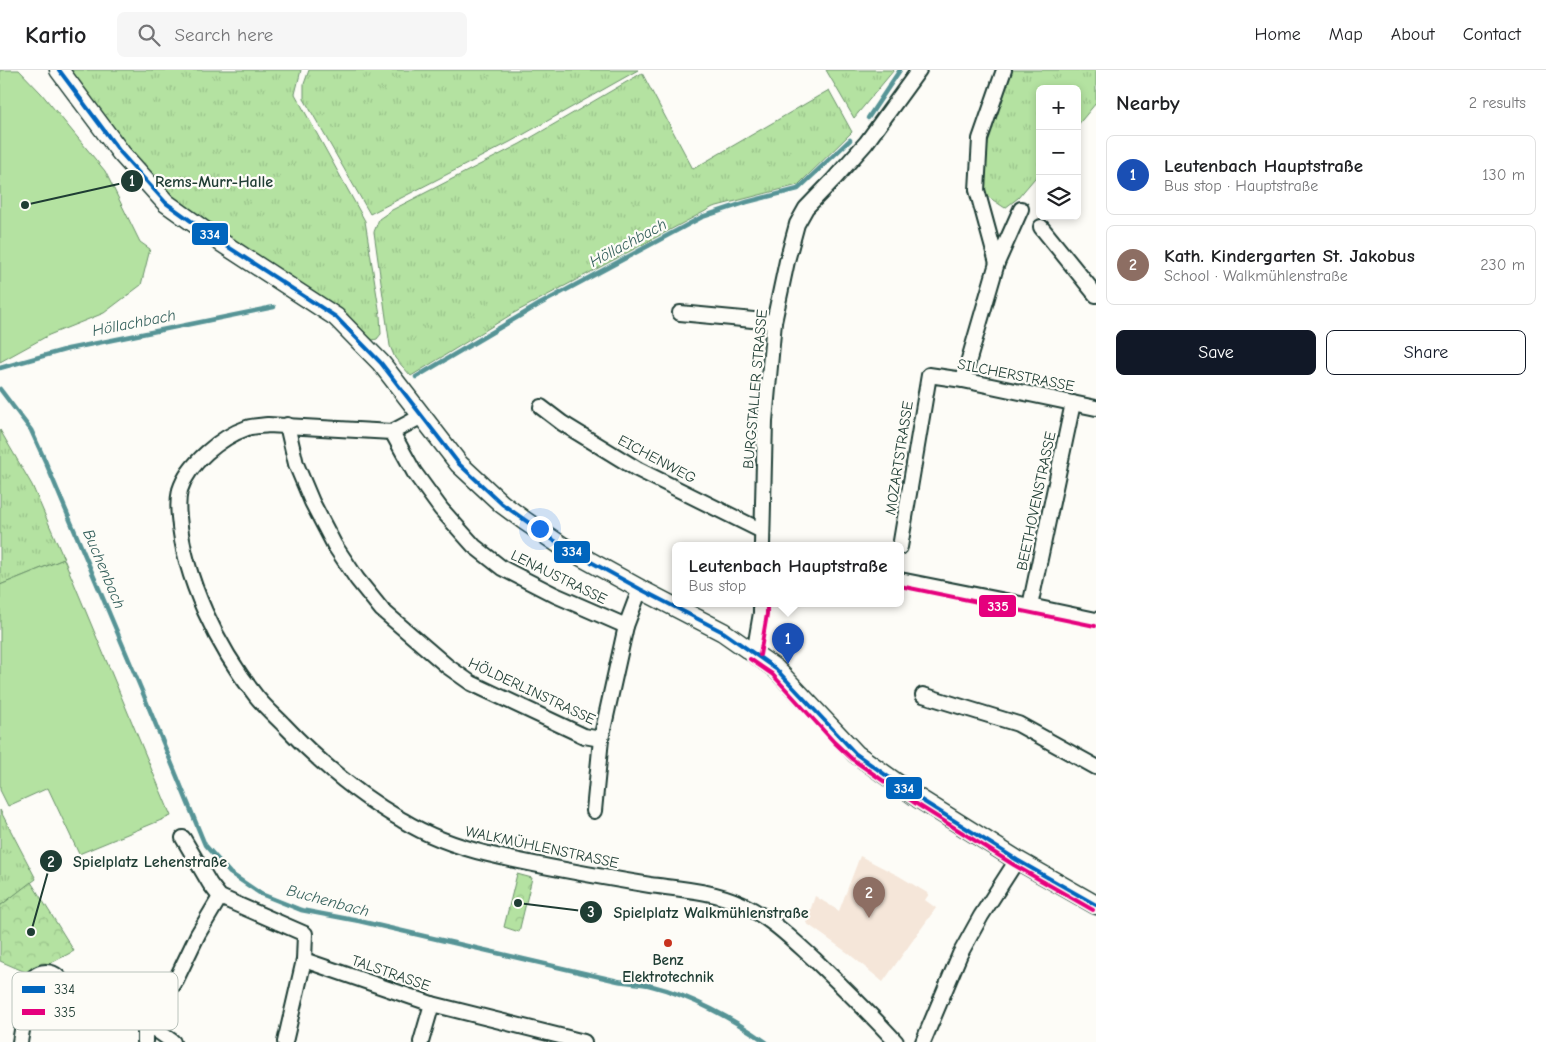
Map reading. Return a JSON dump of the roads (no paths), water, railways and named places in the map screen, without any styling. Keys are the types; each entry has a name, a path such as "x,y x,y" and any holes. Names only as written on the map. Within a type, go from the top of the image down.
{"street":[{"path":"58,70 122,153 166,203 218,241 336,317 381,363 458,464 502,504 549,538 672,606"},
{"name":"BURGSTALLER STRASSE","path":"762,542 765,421 774,322 786,261 797,224 806,208 834,180 866,142 919,70"},
{"path":"997,263 977,190 980,139 1004,70"},
{"path":"963,380 997,263 1021,209"},
{"path":"1041,227 1096,295"},
{"path":"680,313 774,322"},
{"name":"SILCHERSTRASSE","path":"929,375 963,380 1096,408"},
{"name":"MOZARTSTRASSE","path":"901,542 929,375"},
{"name":"BEETHOVENSTRASSE","path":"1030,606 1073,403"},
{"name":"EICHENWEG","path":"541,407 562,423 636,469 762,531"},
{"path":"392,432 422,416"},
{"name":"WALKMÜHLENSTRASSE","path":"392,432 287,425 248,427 207,452 190,472 181,489 178,506 180,534 199,597 214,630 233,663 257,697 300,742 354,789 403,821 454,844 490,854 586,874 714,895 740,903 783,930 863,1006 896,1042"},
{"name":"HÖLDERLINSTRASSE","path":"287,425 296,464 312,502 335,546 382,610 447,666 471,683 584,736 602,739"},
{"name":"LENAUSTRASSE","path":"392,432 414,472 441,508 474,546 502,568 555,595 626,626"},
{"path":"904,581 1096,620"},
{"path":"594,811 602,739 626,626 640,589"},
{"path":"675,607 723,632 776,669 856,754 918,798 1017,860 1096,905"},
{"path":"754,654 761,607"},
{"path":"923,695 1018,724 1096,767"},
{"path":"183,838 210,884 220,897 305,934 304,960 285,1042"},
{"path":"923,1042 960,954 981,916 1017,860"},
{"path":"178,976 198,934 220,897"},
{"name":"TALSTRASSE","path":"304,960 432,1004 584,1042"},
{"path":"421,1042 432,1004"},
{"path":"156,1030 173,1042"}],"waterway":[{"name":"Höllachbach","path":"868,118 900,70"},
{"name":"Höllachbach","path":"416,377 540,304 702,217 747,202 798,189 850,140"},
{"name":"Höllachbach","path":"0,368 68,349 274,307"},
{"name":"Buchenbach","path":"0,389 31,430 46,463 205,845 230,873 261,894 301,910 359,921 618,981 648,985 666,990 711,1009 766,1042"}],"place":[{"name":"Rems-Murr-Halle","path":"25,205"},
{"name":"Leutenbach Hauptstraße","path":"788,664"},
{"name":"Spielplatz Walkmühlenstraße","path":"518,903"},
{"name":"Kath. Kindergarten St. Jakobus","path":"869,918"},
{"name":"Spielplatz Lehenstraße","path":"31,932"},
{"name":"Benz Elektrotechnik","path":"668,943"}]}
